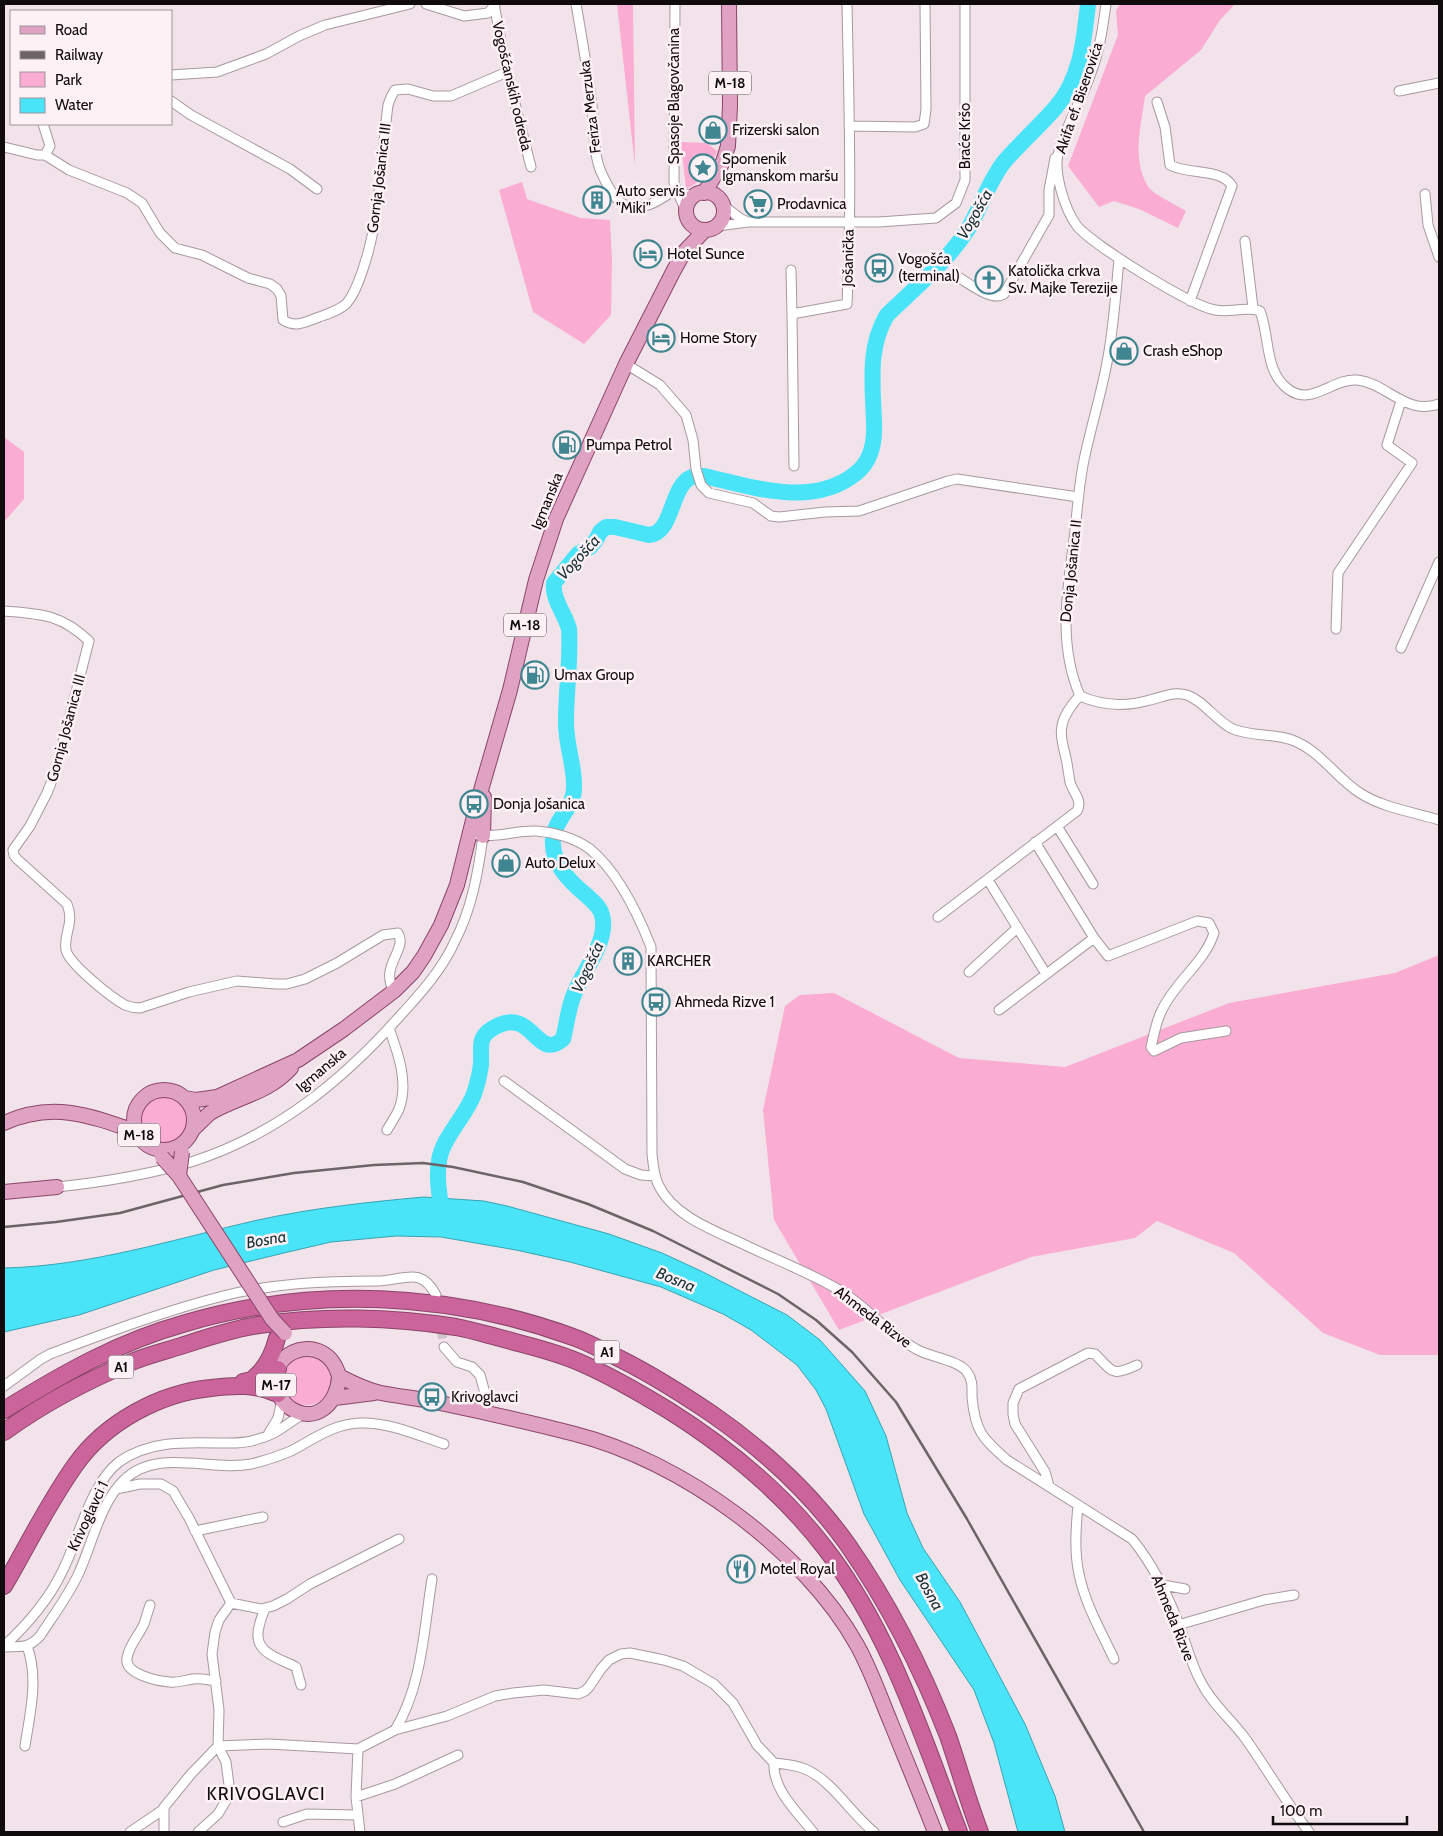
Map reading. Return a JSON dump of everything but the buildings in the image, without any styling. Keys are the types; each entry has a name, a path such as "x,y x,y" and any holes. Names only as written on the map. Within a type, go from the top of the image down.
{"highway":[{"name":"A1","path":"4,1410 59,1376 141,1337 188,1322 247,1309 308,1300 376,1299 436,1303 512,1318 575,1337 632,1364 692,1400 729,1426 783,1470 817,1506 847,1545 884,1600 918,1666 948,1737 980,1832"},
{"name":"A1","path":"4,1432 64,1393 135,1361 215,1335 259,1325 359,1319 406,1321 459,1328 518,1343 579,1362 633,1389 699,1429 753,1471 796,1513 826,1549 861,1600 882,1640 904,1689 959,1832"},
{"path":"251,1380 266,1366 279,1336"},
{"path":"228,1386 260,1378 279,1366"},
{"path":"4,1585 51,1502 77,1463 115,1425 149,1404 194,1389 255,1386 280,1397"}],"main road":[{"name":"M-18","path":"711,228 723,216 723,162 728,146 730,123 729,4"},
{"name":"M-18","path":"687,216 689,203 700,194 723,162"},
{"path":"700,194 711,194 722,203"},
{"path":"687,216 695,227 711,228"},
{"name":"Igmanska","path":"684,252 687,216"},
{"name":"Igmanska","path":"476,834 484,779 506,708 536,580 548,542 575,474 626,364 684,252 711,228"},
{"name":"M-18","path":"298,1060 276,1082 263,1090 208,1114 193,1129 183,1147 159,1153 147,1145 137,1132 134,1124 137,1107 142,1099 150,1093 168,1090 177,1092 185,1098 196,1100 217,1097 298,1060 332,1038 394,991 424,956 441,925 476,834"},
{"path":"185,1098 194,1112 193,1129"},
{"name":"M-18","path":"100,1119 115,1117 137,1107"},
{"name":"M-18","path":"4,1123 36,1112 59,1111 100,1119 137,1132"},
{"path":"179,1176 179,1164 183,1147"},
{"name":"M-17","path":"159,1153 179,1176 272,1319 279,1336 282,1354 276,1386 280,1397 296,1411 305,1413 322,1410 335,1398 362,1393 380,1393 419,1398 482,1411 578,1434 614,1446 651,1462 709,1494 761,1534 798,1567 840,1618 857,1645 872,1675 935,1832"},
{"path":"4,1192 57,1187"},
{"path":"279,1336 306,1348 324,1353 332,1359 337,1367 339,1376 339,1388 335,1398"},
{"name":"M-17","path":"279,1366 288,1355 296,1350 306,1348"},
{"name":"M-17","path":"339,1376 380,1393"}],"street":[{"path":"172,75 217,72 266,54 324,25 410,4"},
{"path":"426,4 464,16 488,13 494,4"},
{"name":"Vogošćanskih odreda","path":"494,4 507,72 530,167"},
{"name":"Feriza Merzuka","path":"576,4 592,108 596,158 602,174 616,198 622,204 628,206 640,207 652,204 676,189"},
{"name":"Spasoje Blagovčanina","path":"675,4 674,171 676,189"},
{"name":"Jošanička","path":"792,314 847,304 849,126 847,4"},
{"path":"849,126 915,127 924,124 926,109 925,4"},
{"name":"Braće Kršo","path":"711,228 748,222 848,222 936,218 956,203 965,180 965,4"},
{"name":"Akifa ef. Biserovića","path":"1106,4 1102,32 1093,69 1058,155 1059,180 1068,210 1077,226 1119,259 1190,301 1215,310 1253,308"},
{"name":"Gornja Jošanica III","path":"4,148 36,155 45,155 69,170 127,193 142,203 160,233 175,248 202,256 248,278 270,284 277,290 280,296 283,320 294,325 302,324 338,309 347,302 359,280 373,233 381,184 390,97 396,90 408,89 433,96 451,96 507,72"},
{"path":"1399,91 1439,83"},
{"path":"172,102 191,115 290,169 317,189"},
{"path":"1157,102 1166,127 1170,165 1181,169 1223,176 1229,180 1232,186 1190,301"},
{"path":"43,125 50,146 45,155"},
{"path":"958,277 992,296 1004,294 1049,215 1053,161 1058,155"},
{"path":"676,189 692,196 700,194"},
{"path":"676,189 687,216"},
{"path":"1425,194 1428,225 1439,257"},
{"path":"722,203 741,219 748,222"},
{"path":"1245,241 1253,308 1260,311 1264,323 1270,362 1275,374 1288,390 1307,395 1354,380 1364,381 1383,390 1401,402 1432,407 1439,404"},
{"name":"Donja Jošanica II","path":"1080,696 1070,670 1065,640 1065,608 1078,497 1089,435 1108,358 1119,259"},
{"path":"791,270 794,466"},
{"path":"626,364 660,385 686,415 693,440 696,469 701,485 709,493 753,503 771,516 860,511 948,481 957,480 1078,497"},
{"path":"1336,629 1338,573 1412,463 1387,445 1401,402"},
{"path":"1401,648 1439,562"},
{"name":"Gornja Jošanica III","path":"4,611 58,618 71,625 90,641 56,770 47,793 30,826 13,850 17,859 67,904 71,913 71,920 66,951 70,958 93,981 119,1001 132,1008 140,1008 189,992 237,981 288,984 305,979 337,963 383,935 394,932 398,933 400,938 399,948 389,970 389,982 394,991"},
{"path":"938,917 1078,811 1080,806 1079,800 1070,782 1061,730 1063,720 1075,700 1080,696 1096,703 1121,705 1177,693 1190,696 1230,728 1250,734 1291,740 1307,748 1360,793 1380,802 1439,820"},
{"path":"1057,826 1093,884"},
{"name":"Ahmeda Rizve","path":"476,834 499,836 533,830 544,831 575,840 590,850 608,869 640,917 651,947 652,1154 655,1176 668,1199 678,1209 703,1225 832,1286 853,1298 916,1349 966,1369 972,1380 974,1413 978,1430 991,1446 1008,1460 1132,1539 1146,1556 1163,1585 1192,1664 1209,1698 1245,1738 1285,1800 1309,1832"},
{"name":"Igmanska","path":"57,1187 152,1173 195,1160 252,1137 276,1124 334,1082 389,1028 431,979 454,943 469,909 476,884 476,834"},
{"path":"1035,842 1094,938 1108,956 1197,921 1209,923 1214,932 1211,944 1183,979 1162,1010 1151,1047 1154,1051 1181,1038 1226,1031"},
{"path":"988,880 1046,974"},
{"path":"968,972 1017,928"},
{"path":"999,1010 1094,938"},
{"path":"387,1130 399,1110 403,1085 398,1056 389,1028"},
{"path":"504,1081 625,1169 641,1175 655,1176"},
{"path":"4,1386 50,1354 146,1320 224,1296 290,1285 322,1282 390,1281 412,1276 422,1278 430,1284 436,1295"},
{"path":"444,1347 457,1362 472,1367 480,1375 485,1393 482,1411"},
{"path":"1049,1486 1045,1472 1015,1424 1012,1414 1013,1403 1019,1389 1088,1353 1095,1354 1112,1371 1121,1372 1137,1365"},
{"path":"267,1436 278,1418 280,1397"},
{"name":"Krivoglavci 1","path":"4,1646 24,1628 45,1602 62,1572 100,1484 118,1463 131,1454 160,1444 186,1442 242,1443 257,1440 278,1432 305,1413"},
{"path":"4,1646 27,1646 40,1636 78,1575 115,1489 134,1471 150,1465 174,1463 230,1466 251,1464 289,1451 329,1430 346,1424 369,1423 389,1426 444,1444"},
{"path":"115,1489 140,1484 160,1484 173,1490 231,1604"},
{"path":"1078,1504 1076,1551 1078,1572 1090,1607 1114,1659"},
{"path":"195,1531 263,1517"},
{"path":"231,1604 265,1608 273,1606 310,1584 399,1539"},
{"path":"395,1730 402,1719 412,1694 418,1669 432,1579"},
{"path":"1163,1585 1185,1589"},
{"path":"1178,1625 1264,1600 1294,1595"},
{"path":"198,1832 218,1814 227,1799 229,1785 226,1762 218,1746 219,1710 212,1654 219,1620 231,1604"},
{"path":"150,1605 143,1625 135,1636 127,1657 126,1663 131,1670 170,1682 183,1682 193,1679 216,1681"},
{"path":"265,1608 258,1627 259,1644 278,1660 296,1667 301,1685"},
{"path":"25,1746 33,1679 33,1666 27,1646"},
{"path":"130,1832 164,1808 191,1774 218,1746 269,1744 358,1750 395,1730 447,1716 495,1696 544,1690 578,1694 589,1687 600,1668 609,1660 621,1654 630,1653 683,1666 714,1684 733,1703 757,1745 774,1763 804,1768 813,1773 838,1795 874,1832"},
{"path":"358,1750 356,1797 360,1832"},
{"path":"356,1797 395,1784 458,1755"},
{"path":"774,1763 773,1774 778,1785 813,1832"},
{"path":"164,1808 164,1832"},
{"path":"283,1822 307,1814 358,1815"}],"green space":[{"path":"617,4 633,4 635,166"},
{"path":"1120,4 1235,4 1220,20 1201,50 1145,96 1139,143 1140,166 1143,178 1152,191 1186,211 1178,228 1139,209 1114,201 1099,207 1068,166 1118,35 1116,11"},
{"path":"681,142 707,143 717,151 702,178 686,189"},
{"path":"522,182 527,199 581,218 610,220 612,260 611,315 584,344 533,312 499,190"},
{"path":"4,437 24,452 24,499 4,522"},
{"path":"1439,955 1439,1355 1380,1355 1323,1333 1234,1253 1157,1221 1135,1238 1031,1257 839,1330 774,1220 763,1110 785,1006 800,995 834,993 959,1058 1065,1067 1229,1003 1395,973"},
{"path":"164,1094 174,1096 182,1102 188,1110 190,1120 188,1130 182,1138 174,1144 164,1146 154,1144 146,1138 140,1130 138,1120 140,1110 146,1102 154,1096"},
{"path":"302,1357 312,1357 321,1361 327,1367 330,1372 330,1390 321,1401 312,1405 302,1405 293,1401 287,1395 283,1386 283,1376 287,1367 293,1361"}],"water":[{"name":"Bosna","path":"424,1197 484,1201 507,1206 609,1234 662,1253 787,1315 820,1340 865,1391 886,1436 907,1513 923,1548 960,1602 1025,1724 1055,1796 1065,1832 1018,1832 994,1743 974,1690 900,1580 864,1514 826,1409 816,1390 797,1365 751,1330 723,1314 661,1287 570,1262 516,1250 441,1237 396,1236 331,1242 214,1270 79,1315 4,1332 4,1268 36,1266 100,1257 299,1212 361,1203"}],"waterway":[{"name":"Vogošća","path":"444,1217 438,1189 439,1161 449,1135 466,1111 474,1094 481,1068 483,1038 490,1030 509,1022 527,1028 546,1044 554,1044 563,1039 573,998 599,945 602,934 603,925 600,909 562,871 553,848 554,832 571,802 574,788 566,729 569,629 555,595 554,583 578,554 590,547 600,532 606,527 615,527 649,535 657,532 668,518 680,489 685,482 694,476 704,476 781,492 801,492 820,490 838,484 855,474 865,464 871,452 874,438 872,381 874,354 876,341 887,315 930,274 960,241 973,221 998,170 1050,114 1064,96 1071,84 1080,58 1088,4"}],"tunnel":[{"path":"437,1303 444,1347"}],"railway":[{"path":"4,1227 120,1213 223,1185 294,1173 374,1165 423,1163 453,1167 523,1182 588,1204 653,1231 778,1294 816,1320 852,1352 896,1402 967,1519 1144,1832"}],"place":[{"name":"Frizerski salon","path":"713,130"},
{"name":"Spomenik Igmanskom maršu","path":"703,168"},
{"name":"Auto servis \"Miki\"","path":"597,200"},
{"name":"Prodavnica","path":"758,204"},
{"name":"Hotel Sunce","path":"648,254"},
{"name":"Vogošća (terminal)","path":"879,268"},
{"name":"Katolička crkva Sv. Majke Terezije","path":"989,280"},
{"name":"Home Story","path":"661,338"},
{"name":"Crash eShop","path":"1124,351"},
{"name":"Pumpa Petrol","path":"567,445"},
{"name":"Umax Group","path":"535,675"},
{"name":"Donja Jošanica","path":"474,804"},
{"name":"Auto Delux","path":"506,863"},
{"name":"KARCHER","path":"628,961"},
{"name":"Ahmeda Rizve 1","path":"656,1002"},
{"name":"Krivoglavci","path":"432,1397"},
{"name":"Motel Royal","path":"741,1569"}],"district":[{"name":"KRIVOGLAVCI","path":"266,1794"}]}
